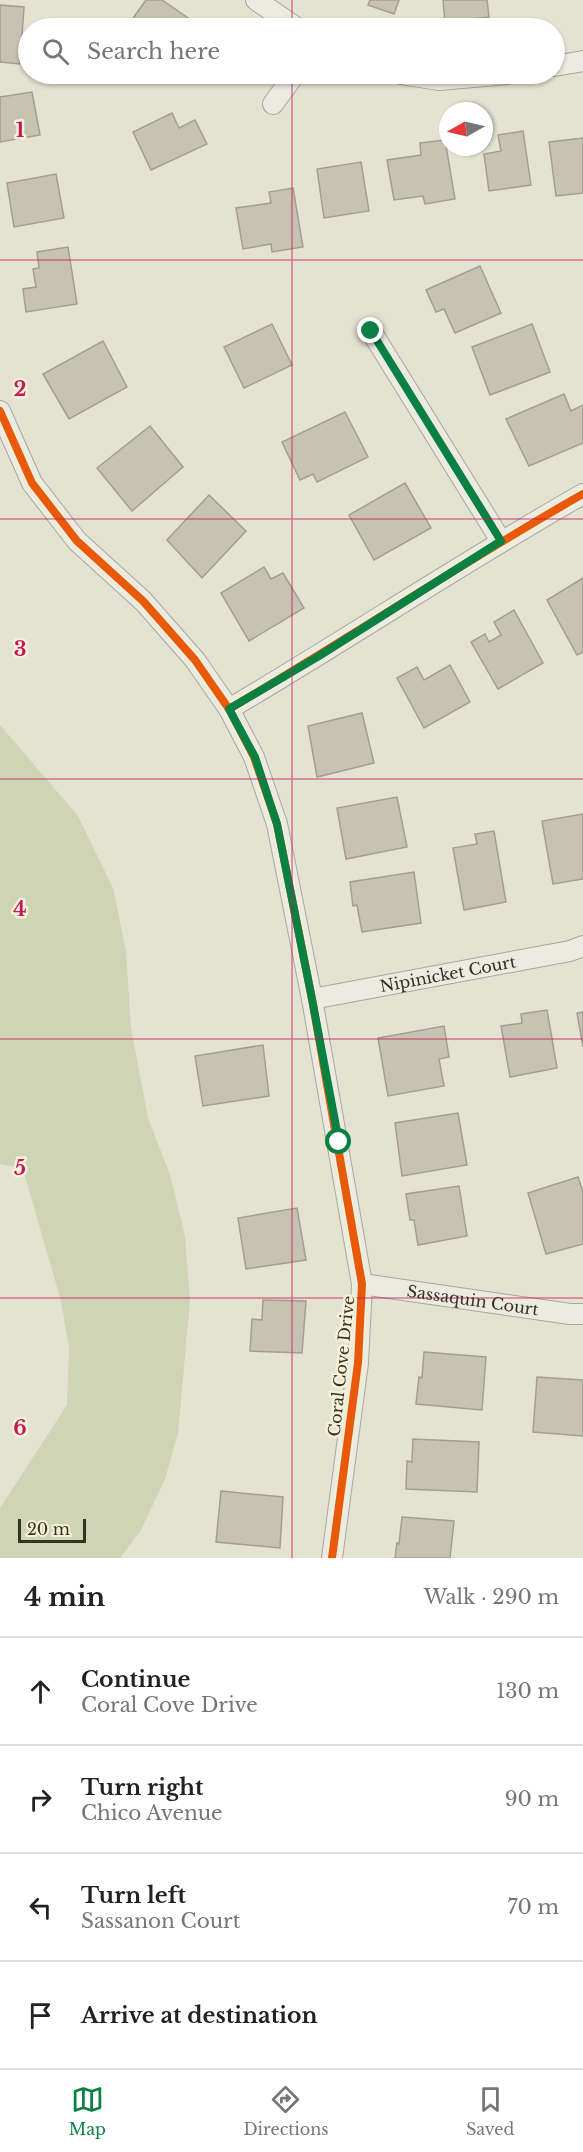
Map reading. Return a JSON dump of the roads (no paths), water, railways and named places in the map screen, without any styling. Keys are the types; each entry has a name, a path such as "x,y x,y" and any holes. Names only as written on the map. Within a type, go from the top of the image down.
{"street":[{"path":"256,0 282,18"},
{"path":"565,64 583,61"},
{"path":"273,104 288,84"},
{"path":"371,331 501,541"},
{"name":"Coral Cove Drive","path":"0,411 32,483 45,500 77,541 143,601 195,660 229,709 255,757 277,824 312,999 363,1284 358,1363 332,1558"},
{"path":"229,709 319,656 501,541 583,495"},
{"name":"Nipinicket Court","path":"312,999 570,951 583,946"},
{"name":"Sassaquin Court","path":"363,1284 583,1314"}]}
